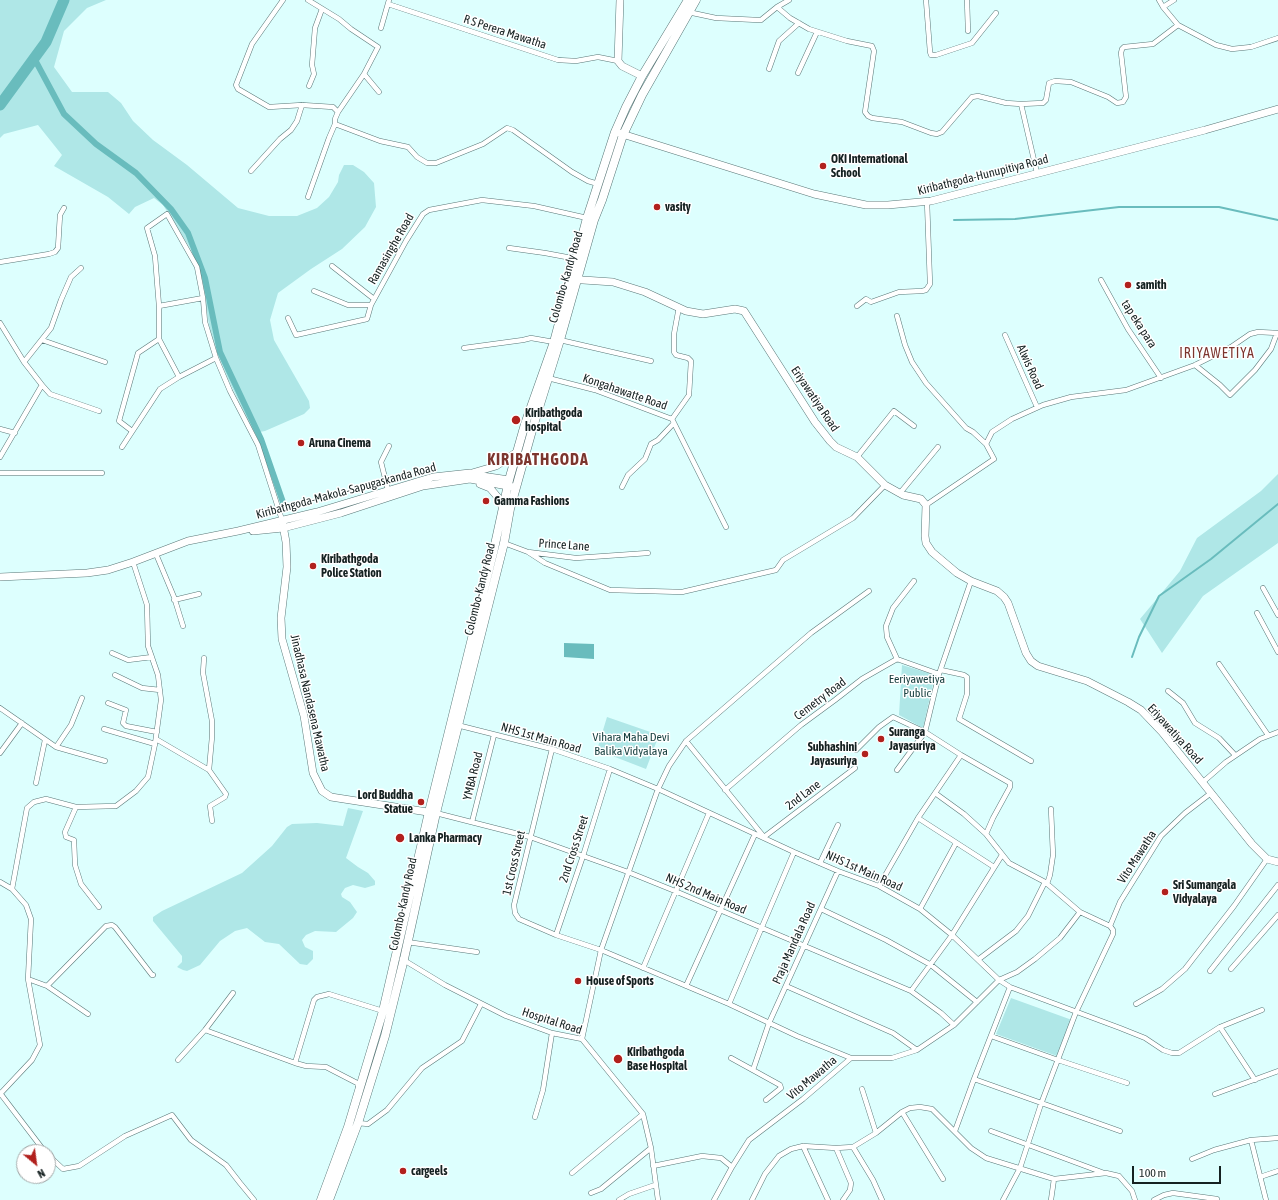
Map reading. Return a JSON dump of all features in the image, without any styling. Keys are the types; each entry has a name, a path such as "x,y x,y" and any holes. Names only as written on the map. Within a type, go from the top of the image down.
{"highway":[{"name":"Colombo-Kandy Road","path":"455,724 502,507 512,483 548,378 575,279 602,200 619,133 642,95 685,11 688,0"},
{"name":"Colombo-Kandy Road","path":"575,279 576,259 598,184 642,76 685,11 696,0"},
{"name":"Colombo-Kandy Road","path":"321,1200 384,1037 432,813 504,543 517,452 557,341"},
{"name":"Colombo-Kandy Road","path":"329,1200 358,1124 364,1092 384,1011 400,958 407,942 432,813"}],"main road":[{"path":"620,0 618,61 622,66 642,76"},
{"name":"Kiribathgoda-Hunupitiya Road","path":"619,133 778,184 821,196 866,205 888,205 927,201 1205,130 1278,109"},
{"name":"Eriyawatiya Road","path":"575,279 613,282 645,292 686,311 703,314 735,309 744,311 815,422 836,447 857,457 885,486 921,500 926,505 926,543 932,552 957,573 971,581 997,591 1004,597 1008,603 1026,653 1031,661 1038,666 1087,681 1141,710 1162,732 1252,844 1267,859 1278,862"},
{"path":"470,476 496,466 517,452"},
{"path":"470,476 490,488 501,501 502,507"},
{"name":"Kiribathgoda-Makola-Sapugaskanda Road","path":"0,577 88,573 108,570 206,536 341,513 423,486 470,476"},
{"name":"Kiribathgoda-Makola-Sapugaskanda Road","path":"282,524 433,477 470,476 512,483"},
{"name":"Jinadhasa Nandasena Mawatha","path":"282,524 286,542 287,567 281,618 282,639 304,716 313,773 322,791 331,796 432,813"}],"street":[{"path":"283,0 252,44 236,85 238,89 269,107 302,105 333,107 338,112"},
{"path":"308,0 340,19 350,29 378,47 364,74 338,112 308,197"},
{"path":"685,11 716,18 761,20 777,7 789,0"},
{"path":"926,0 931,55 936,55 972,43 996,13"},
{"path":"967,0 968,31"},
{"path":"1159,0 1178,25 1216,45 1232,49 1251,47 1278,38"},
{"path":"1163,7 1174,0"},
{"path":"381,28 389,2"},
{"name":"R S Perera Mawatha","path":"389,2 558,60 576,61 598,57 618,61"},
{"path":"777,7 790,18 809,29 847,41 872,46 874,51 865,112 868,116 872,118 902,122 937,134 942,132 972,97 978,96 1006,103 1043,103 1046,100 1049,83 1055,81 1071,82 1108,97 1117,103 1124,102 1126,97 1121,53 1122,49 1124,47 1153,44 1178,25"},
{"path":"309,86 314,74 312,65 315,28 322,9"},
{"path":"769,68 779,42 799,24"},
{"path":"798,72 817,32"},
{"path":"364,74 379,92"},
{"path":"1021,104 1038,173"},
{"path":"251,171 280,139 291,130 297,121 302,105"},
{"path":"335,124 380,141 408,147 417,157 426,163 436,163 483,144 507,128 513,130 572,172 588,181 598,184"},
{"name":"Ramasinghe Road","path":"288,318 296,335 367,319 374,299 406,241 423,214 429,210 482,200 534,206 587,218"},
{"path":"857,306 866,299 871,302 899,292 926,290 930,284 927,201"},
{"path":"0,262 55,252 58,248 60,215 64,208"},
{"path":"179,377 159,339 156,256 147,228 167,214 198,267 205,322 216,358 230,391 258,445 282,524"},
{"path":"509,248 576,259"},
{"path":"332,266 374,299"},
{"path":"24,362 51,328 71,277 81,268"},
{"name":"tap eka para","path":"1101,280 1128,329 1161,378"},
{"path":"314,291 348,305 371,305"},
{"path":"159,306 203,298"},
{"path":"622,487 628,475 645,459 651,444 658,440 673,421 689,395 691,362 688,358 676,355 674,352 674,334 679,307"},
{"path":"897,316 905,345 912,362 926,383 966,428 973,432 986,444 994,459 926,505"},
{"path":"0,323 24,362 50,394 99,411"},
{"path":"986,444 992,432 1012,419 1037,407 1071,396 1126,390 1196,365 1231,347 1250,334 1258,332 1277,333 1271,349 1255,370 1230,395 1196,365"},
{"name":"Alwis Road","path":"1005,335 1037,407"},
{"path":"464,348 531,338 557,341 651,361"},
{"path":"132,432 119,421 138,353 159,339"},
{"path":"42,340 105,362"},
{"path":"122,447 160,389 179,377 216,358"},
{"name":"Kongahawatte Road","path":"548,378 595,390 673,421 726,527"},
{"path":"0,457 42,385"},
{"path":"857,457 894,411 914,426"},
{"path":"0,429 14,433"},
{"path":"388,490 381,462 389,446"},
{"path":"900,493 938,447"},
{"path":"0,473 102,473"},
{"path":"528,552 545,563 610,590 682,592 776,570 784,560 853,518 885,486"},
{"name":"Prince Lane","path":"504,543 528,552 576,558 648,553"},
{"path":"156,554 183,626"},
{"path":"12,889 27,808 34,802 46,799 76,807 116,806 136,791 148,777 157,732 161,700 158,675 148,646 147,606 133,562"},
{"path":"914,581 893,608 886,626 888,637 897,659 940,672 964,675 967,677 967,694 959,720 1031,761"},
{"path":"897,770 925,732 940,672 971,581"},
{"path":"1263,588 1278,615"},
{"path":"582,1039 601,950 658,789 669,766 686,741 811,633 869,591"},
{"path":"174,600 199,594"},
{"path":"1257,613 1278,652"},
{"path":"112,654 128,660 152,657"},
{"path":"204,658 203,673 212,721 209,770"},
{"name":"Cemetry Road","path":"726,790 801,725 862,679 897,659"},
{"path":"1219,664 1268,735"},
{"path":"115,675 142,688 160,690"},
{"path":"1168,691 1183,703 1195,723 1219,738 1235,756"},
{"path":"56,747 71,725 82,698"},
{"path":"108,703 126,710 123,723 126,726 157,732"},
{"path":"0,708 56,747 104,760"},
{"path":"856,750 878,727 893,717 925,732 961,755 1010,783 1010,787 992,818 986,834"},
{"path":"0,753 22,723"},
{"name":"NHS 1st Main Road","path":"455,724 552,749 610,769 709,812 794,852 838,871 879,886 920,909 979,959 999,980 1010,987 1145,1038 1163,1050 1172,1053 1179,1052 1220,1027 1262,1010"},
{"path":"104,729 155,741 209,770 226,794 225,797 210,806 212,821"},
{"path":"1203,782 1235,756 1260,739 1278,732"},
{"name":"YMBA Road","path":"472,822 494,734"},
{"path":"36,783 45,740"},
{"path":"686,741 764,837"},
{"name":"1st Cross Street","path":"552,749 514,905 514,913 519,919 601,950 730,1004 769,1023 851,1058"},
{"path":"879,886 918,818 961,755"},
{"name":"2nd Lane","path":"764,837 855,768"},
{"name":"2nd Cross Street","path":"556,934 583,856 610,769"},
{"path":"935,793 964,814 986,834 1009,863 1046,883 1080,912 1110,926"},
{"name":"Vito Mawatha","path":"1003,1200 1020,1168 1041,1104 1076,1012 1113,934 1113,930 1110,926 1120,902 1161,836 1185,813 1211,793"},
{"path":"76,807 65,832 66,837 74,840 75,864 81,884 99,907"},
{"path":"979,959 1016,931 1028,916 1050,875 1053,855 1051,809"},
{"path":"643,968 709,812"},
{"name":"NHS 2nd Main Road","path":"432,813 530,838 628,872 676,891 912,991 954,1025"},
{"path":"918,818 994,867"},
{"path":"820,863 838,825"},
{"path":"686,986 755,834"},
{"path":"920,909 956,843"},
{"path":"730,1004 794,852"},
{"path":"912,991 952,935 1002,855"},
{"path":"1136,1004 1162,989 1185,969 1234,906 1267,859"},
{"name":"Praja Mandala Road","path":"753,1070 769,1023 838,871"},
{"path":"0,882 12,889 26,905 31,918 28,979 40,1045 32,1060 0,1093 40,1144"},
{"path":"1210,971 1278,885"},
{"path":"821,909 886,940 931,965 976,1002"},
{"name":"Vito Mawatha","path":"714,1200 749,1140 803,1099 851,1058 892,1058 917,1050 954,1025 999,980 1017,972 1060,938 1080,912"},
{"path":"1231,969 1278,915"},
{"path":"47,986 106,926 112,925 116,927 153,975"},
{"path":"407,942 477,952"},
{"name":"Hospital Road","path":"400,958 445,985 506,1016 552,1033 582,1039 643,1114 651,1148 658,1200"},
{"path":"28,979 47,986 88,1014"},
{"path":"786,986 893,1033 917,1050"},
{"path":"955,1131 1010,987"},
{"path":"178,1060 205,1030 233,993"},
{"path":"295,1063 314,1000 317,997 329,994 384,1011"},
{"path":"358,1124 368,1124 387,1110 422,1068 462,1041 481,1004"},
{"path":"1220,1027 1255,1080"},
{"path":"205,1030 295,1063 306,1066 326,1068 357,1083 364,1092"},
{"path":"535,1117 543,1090 552,1033"},
{"path":"991,1036 1127,1083"},
{"path":"731,1058 780,1085 780,1088 766,1100"},
{"path":"1215,1094 1278,1071"},
{"path":"974,1079 1120,1131"},
{"path":"862,1089 876,1133"},
{"path":"752,1200 764,1174 779,1156 791,1149 803,1146 836,1148 853,1147 876,1133 902,1112 910,1108 920,1107 932,1109 971,1148 986,1158 1054,1179 1106,1173"},
{"path":"902,1112 943,1179"},
{"path":"572,1173 643,1114"},
{"path":"56,1162 63,1169 78,1166 125,1136 172,1115 191,1140 226,1165 254,1200"},
{"path":"991,1131 1106,1173 1119,1176 1132,1191 1135,1200"},
{"path":"1192,1160 1214,1150 1251,1140 1278,1138"},
{"path":"1251,1140 1266,1200"},
{"path":"803,1146 828,1200"},
{"path":"853,1147 873,1180 882,1200"},
{"path":"591,1193 601,1189 651,1148"},
{"path":"836,1148 851,1183 850,1190 843,1200"},
{"path":"653,1166 702,1156 721,1158 732,1167"},
{"path":"1260,1177 1278,1171"},
{"path":"1051,1200 1054,1179"},
{"path":"619,1200 629,1194 655,1185"},
{"path":"1154,1200 1164,1195 1173,1193 1217,1199"}],"green space":[{"path":"0,0 106,0 87,8 64,31 54,67 72,92 108,92 121,103 133,121 153,140 187,165 238,208 269,216 297,216 317,208 329,197 338,182 339,175 344,165 353,165 364,172 374,183 376,207 365,227 342,249 278,293 270,320 274,340 309,401 310,408 304,414 265,431 254,433 228,379 211,337 200,270 190,248 163,205 154,198 135,207 129,214 108,197 54,166 62,155 38,125 4,134 0,138"},
{"path":"1278,474 1278,543 1203,596 1162,653 1140,619 1180,571 1197,538 1261,491"},
{"name":"Eeriyawetiya Public","path":"902,665 935,675 923,728 899,715"},
{"name":"Vihara Maha Devi Balika Vidyalaya","path":"607,717 659,735 646,769 597,750"},
{"path":"348,808 363,811 346,858 368,873 375,881 375,885 365,888 353,885 345,888 341,894 342,897 350,902 357,912 353,918 336,932 315,931 306,935 302,940 305,947 313,951 313,959 307,965 300,964 279,944 265,942 247,928 235,931 220,941 200,965 187,971 177,967 182,962 182,956 153,921 153,917 162,911 242,873 272,846 287,827 292,824 317,823 343,826"},
{"path":"1011,998 1072,1020 1057,1056 996,1034"}],"shaded area":[{"path":"564,643 594,644 594,659 564,657"}],"waterway":[{"path":"0,105 46,42 64,0"},
{"path":"34,58 64,114 96,144 136,173 171,209 188,233 205,278 220,352 261,439 285,508"},
{"path":"954,220 1015,219 1119,207 1219,207 1278,220"},
{"path":"1132,657 1139,637 1159,596 1211,559 1278,504"}],"place":[{"name":"OKI International School","path":"823,166"},
{"name":"vasity","path":"657,207"},
{"name":"samith","path":"1128,285"},
{"name":"Kiribathgoda hospital","path":"516,420"},
{"name":"Aruna Cinema","path":"301,443"},
{"name":"Gamma Fashions","path":"486,501"},
{"name":"Kiribathgoda Police Station","path":"313,566"},
{"name":"Suranga Jayasuriya","path":"881,739"},
{"name":"Subhashini Jayasuriya","path":"865,754"},
{"name":"Lord Buddha Statue","path":"421,802"},
{"name":"Lanka Pharmacy","path":"400,838"},
{"name":"Sri Sumangala Vidyalaya","path":"1165,892"},
{"name":"House of Sports","path":"578,981"},
{"name":"Kiribathgoda Base Hospital","path":"618,1059"},
{"name":"cargeels","path":"403,1171"}],"district":[{"name":"IRIYAWETIYA","path":"1217,354"},
{"name":"KIRIBATHGODA","path":"538,460"}]}
